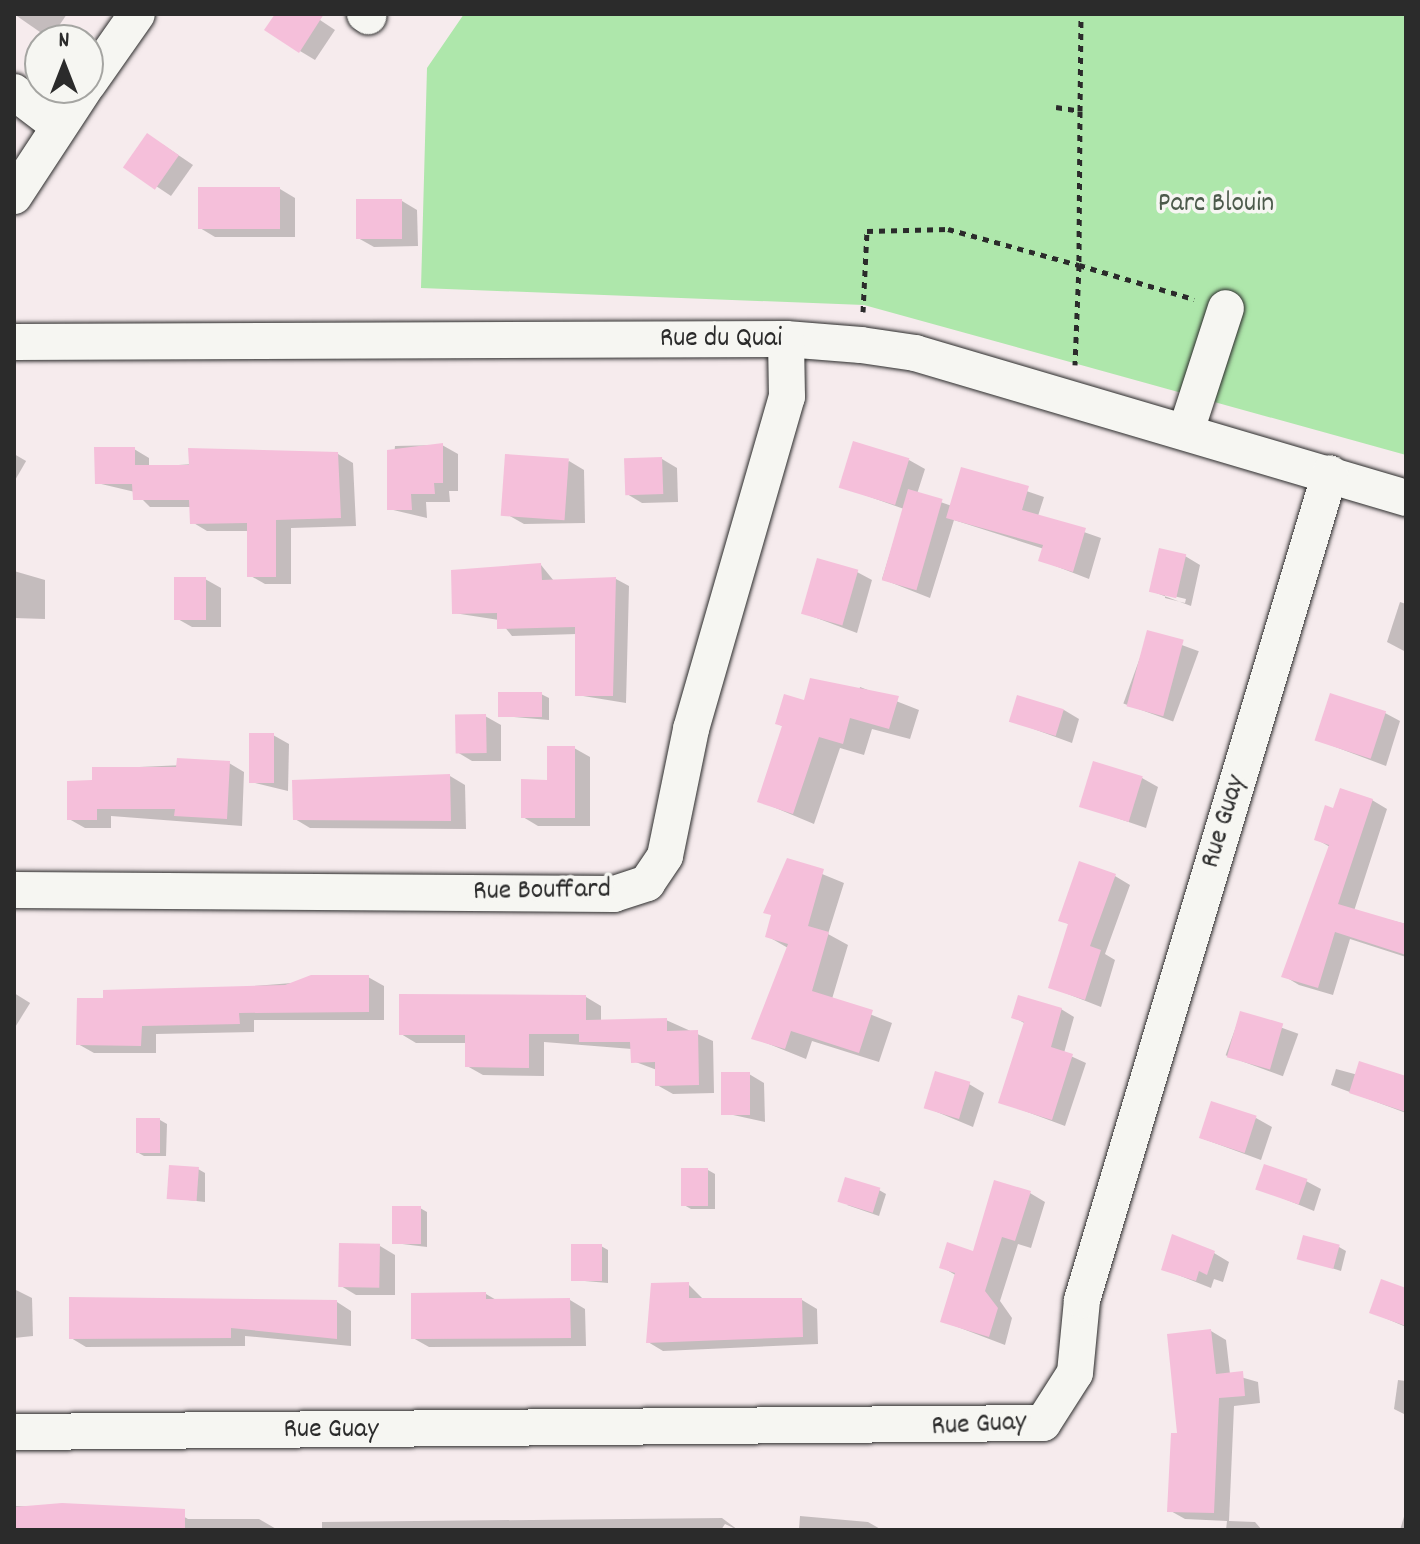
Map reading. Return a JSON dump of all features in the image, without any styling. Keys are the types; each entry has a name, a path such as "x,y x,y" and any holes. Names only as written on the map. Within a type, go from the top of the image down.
{"street":[{"path":"104,62 137,14"},
{"path":"14,92 59,126"},
{"path":"14,196 74,104"},
{"path":"1186,431 1226,308"},
{"name":"Rue du Quai","path":"14,342 786,339 861,345 1066,397 1406,498"},
{"name":"Rue Bouffard","path":"14,890 614,894 647,883 665,856 691,729 787,397 786,339"},
{"name":"Rue Guay","path":"14,1432 1043,1423 1075,1373 1082,1300 1330,473"}],"path":[{"path":"1066,397 1076,362 1081,14"},
{"path":"1056,107 1080,111"},
{"path":"861,345 867,231 948,229 1226,308"}],"green space":[{"name":"Parc Blouin","path":"464,14 1406,14 1406,455 864,305 421,288 427,68"}],"building":[{"path":"275,14 324,14 299,53 264,30"},
{"path":"147,133 179,155 155,190 123,167"},
{"path":"198,187 280,187 280,229 198,229"},
{"path":"356,199 402,199 402,239 356,239"},
{"path":"853,441 909,458 895,505 839,488"},
{"path":"443,443 443,483 434,483 435,494 411,494 412,510 387,510 387,450"},
{"path":"94,447 135,447 135,465 189,465 188,448 338,452 341,518 276,520 276,577 247,577 247,523 190,524 189,500 133,500 132,484 95,484"},
{"path":"505,454 569,458 565,520 501,516"},
{"path":"662,457 663,494 625,495 624,458"},
{"path":"961,467 1029,486 1022,510 1086,528 1073,572 1038,561 1043,545 946,518"},
{"path":"908,489 943,499 916,590 882,580"},
{"path":"1159,548 1186,554 1176,598 1149,592"},
{"path":"817,558 858,570 842,626 801,614"},
{"path":"541,563 542,580 616,577 613,696 575,696 575,627 497,629 497,613 452,614 451,570"},
{"path":"174,577 206,577 206,620 174,620"},
{"path":"1147,630 1184,640 1163,716 1127,706"},
{"path":"810,678 899,696 889,729 850,718 843,744 819,737 793,814 757,802 782,726 775,724 784,694 804,700"},
{"path":"498,692 542,692 542,717 498,717"},
{"path":"1330,693 1386,711 1371,759 1315,741"},
{"path":"1017,695 1064,709 1056,736 1009,722"},
{"path":"486,714 487,753 456,754 455,715"},
{"path":"249,733 274,733 274,783 249,783"},
{"path":"547,746 575,746 575,818 521,818 521,779 547,780"},
{"path":"177,758 230,761 227,819 174,816 175,809 97,809 97,820 67,820 67,781 92,780 92,767 176,767"},
{"path":"1093,761 1143,776 1129,822 1079,807"},
{"path":"450,774 451,821 293,820 292,780"},
{"path":"1340,788 1373,799 1338,904 1406,924 1406,955 1335,932 1318,988 1281,977 1329,845 1314,840 1325,805 1333,808"},
{"path":"787,858 824,869 808,926 829,932 812,991 873,1010 859,1053 791,1031 785,1049 751,1039 788,944 765,937 771,915 763,913"},
{"path":"1079,861 1116,874 1090,946 1101,950 1085,1000 1048,988 1068,924 1058,921"},
{"path":"311,975 369,975 369,1012 239,1013 240,1024 142,1026 141,1046 76,1045 77,998 103,998 103,990 285,985"},
{"path":"399,994 586,995 586,1020 667,1018 667,1031 698,1030 699,1085 655,1086 655,1062 631,1063 630,1042 579,1042 579,1034 529,1034 529,1068 465,1067 465,1035 399,1035"},
{"path":"1018,995 1062,1008 1051,1047 1073,1054 1052,1120 998,1103 1024,1022 1011,1018"},
{"path":"1240,1011 1283,1023 1270,1070 1227,1057"},
{"path":"1359,1061 1406,1076 1406,1112 1349,1093"},
{"path":"935,1071 970,1082 959,1119 924,1108"},
{"path":"721,1072 750,1072 750,1115 721,1115"},
{"path":"1211,1101 1257,1116 1245,1153 1199,1138"},
{"path":"136,1118 160,1118 160,1153 136,1153"},
{"path":"1264,1164 1307,1179 1299,1205 1255,1190"},
{"path":"169,1165 199,1167 197,1201 167,1199"},
{"path":"681,1168 708,1168 708,1206 681,1206"},
{"path":"845,1177 880,1188 873,1213 837,1202"},
{"path":"994,1180 1031,1191 1015,1241 1002,1237 985,1291 998,1308 989,1337 940,1322 955,1273 939,1268 947,1242 973,1251"},
{"path":"392,1206 421,1206 421,1244 392,1244"},
{"path":"1172,1234 1215,1251 1207,1275 1199,1271 1196,1281 1161,1270"},
{"path":"1303,1235 1340,1245 1333,1269 1297,1259"},
{"path":"339,1243 380,1244 379,1288 338,1287"},
{"path":"571,1244 602,1244 602,1281 571,1281"},
{"path":"1381,1279 1406,1288 1406,1326 1369,1313"},
{"path":"689,1282 689,1298 802,1298 803,1337 646,1343 651,1283"},
{"path":"486,1292 486,1299 570,1298 571,1338 411,1339 411,1293"},
{"path":"69,1297 337,1300 337,1339 231,1328 231,1338 69,1339"},
{"path":"1211,1329 1216,1374 1243,1371 1245,1396 1219,1398 1214,1513 1167,1512 1171,1433 1177,1433 1167,1334"},
{"path":"62,1503 185,1509 185,1530 14,1530 14,1507"}]}
